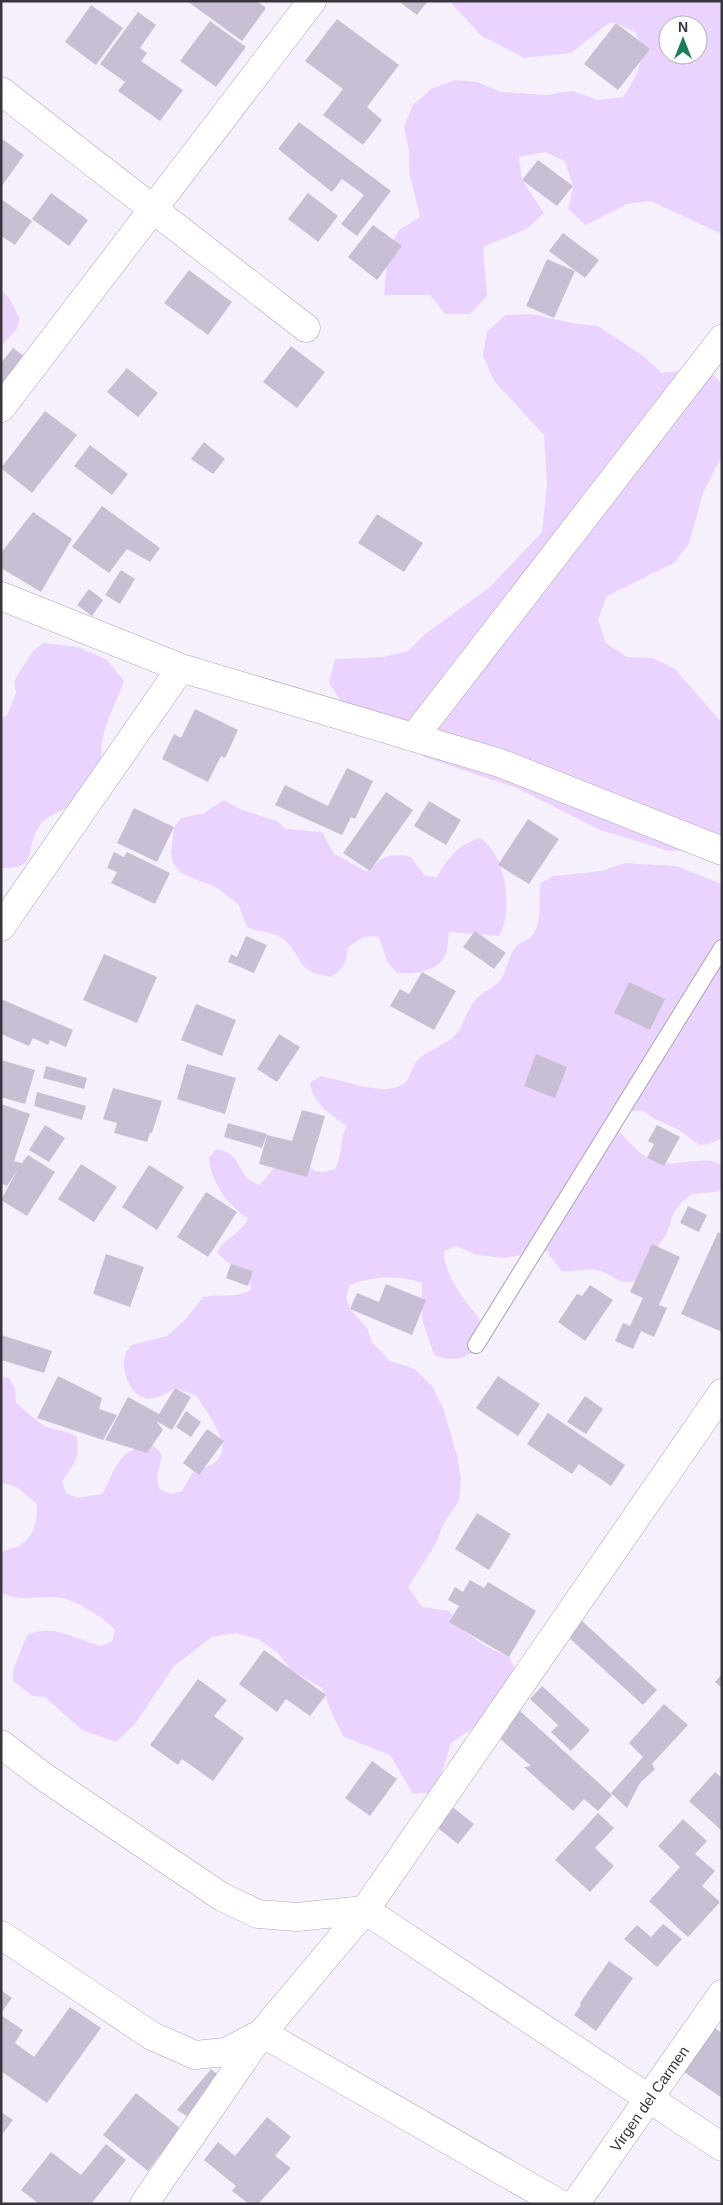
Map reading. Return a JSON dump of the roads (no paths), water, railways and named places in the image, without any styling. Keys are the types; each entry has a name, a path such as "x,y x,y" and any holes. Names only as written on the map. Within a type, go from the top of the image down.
{"street":[{"path":"1,408 312,1"},
{"path":"1,91 306,328"},
{"path":"414,737 722,339"},
{"path":"1,596 181,668 500,763 722,851"},
{"path":"1,927 181,668"},
{"path":"144,2204 262,2033 365,1910 722,1393"},
{"path":"1,1744 44,1777 222,1897 258,1914 297,1917 365,1910 722,2147"},
{"path":"1,1935 152,2036 195,2055 226,2052 262,2033"},
{"name":"Virgen del Carmen","path":"575,2204 722,1994"},
{"path":"262,2033 560,2204"}],"lane":[{"path":"476,1345 722,948"}]}
